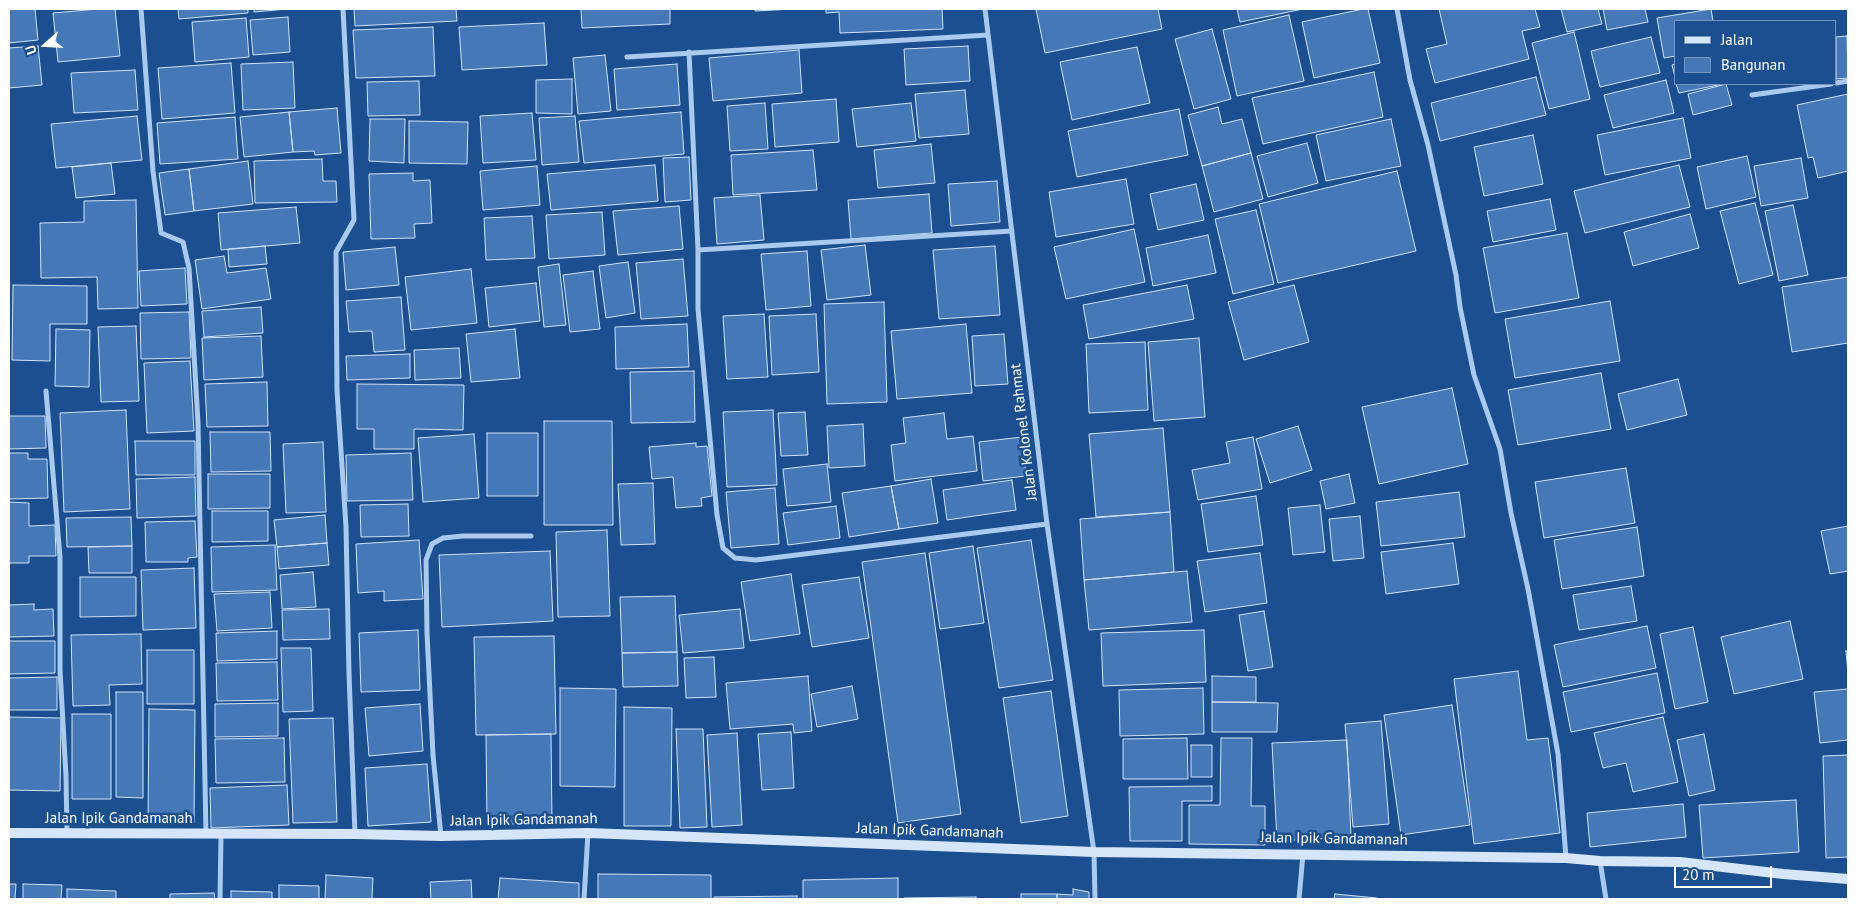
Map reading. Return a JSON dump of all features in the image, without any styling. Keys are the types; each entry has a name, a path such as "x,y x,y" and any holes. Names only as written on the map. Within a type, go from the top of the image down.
{"street":[{"path":"141,9 153,171 161,233 183,242 189,268 198,423 206,834"},
{"path":"343,9 354,220 336,252 337,390 346,527 355,834"},
{"name":"Jalan Kolonel Rahmat","path":"985,9 1048,524 1094,852 1095,899"},
{"path":"1397,9 1410,80 1428,145 1456,275 1460,307 1474,375 1500,449 1511,513 1528,589 1558,754 1566,858"},
{"path":"626,57 988,35"},
{"path":"688,52 698,250 698,309 717,515 723,548 735,558 756,560 1048,524"},
{"path":"1752,94 1823,85"},
{"path":"698,250 1012,231"},
{"path":"46,391 60,557 60,670 67,834"},
{"path":"441,836 433,755 427,633 426,560 432,544 443,538 463,536 531,536"},
{"path":"584,899 588,833"},
{"name":"Jalan Ipik Gandamanah","path":"9,834 355,834 441,836 588,833 1094,852 1566,858 1600,861 1680,862 1783,874 1848,879"},
{"path":"220,899 221,835"},
{"path":"1298,899 1303,854"},
{"path":"1600,861 1606,899"}],"building":[{"path":"9,9 35,9 38,40 9,43"},
{"path":"115,9 120,56 58,62 53,13"},
{"path":"178,9 248,9 248,13 179,19"},
{"path":"254,9 287,9 254,12"},
{"path":"354,9 456,9 457,21 355,26"},
{"path":"581,9 670,9 670,24 582,28"},
{"path":"755,9 794,9 755,11"},
{"path":"826,9 942,9 943,29 840,33 839,12 826,13"},
{"path":"1036,9 1158,9 1162,29 1045,53"},
{"path":"1237,9 1303,9 1240,22"},
{"path":"1368,9 1380,63 1314,78 1302,22"},
{"path":"1439,9 1535,9 1540,27 1522,31 1529,59 1435,83 1426,49 1447,44"},
{"path":"1561,9 1598,9 1602,24 1567,32"},
{"path":"1603,9 1645,9 1648,22 1607,30"},
{"path":"1711,9 1713,20 1674,20 1674,56 1664,58 1657,18"},
{"path":"1289,15 1304,81 1237,96 1223,30"},
{"path":"288,17 290,52 253,55 250,20"},
{"path":"246,18 249,57 195,62 192,22"},
{"path":"544,23 547,65 462,70 459,27"},
{"path":"433,27 435,76 356,78 353,30"},
{"path":"1212,29 1231,99 1194,109 1175,39"},
{"path":"1574,32 1590,99 1549,109 1532,43"},
{"path":"1847,36 1848,78 1837,79 1837,37"},
{"path":"1651,37 1660,73 1600,87 1591,51"},
{"path":"38,46 42,85 9,88 9,48"},
{"path":"968,46 970,81 906,85 904,49"},
{"path":"1137,47 1150,103 1072,120 1060,62"},
{"path":"799,50 802,93 713,101 709,58"},
{"path":"605,55 611,111 578,114 573,58"},
{"path":"293,62 295,108 243,110 241,64"},
{"path":"231,63 235,113 162,119 158,68"},
{"path":"677,64 680,105 617,110 614,69"},
{"path":"135,70 138,110 74,113 71,73"},
{"path":"1374,72 1383,117 1263,144 1252,98"},
{"path":"1536,77 1546,115 1440,141 1431,103"},
{"path":"572,79 572,114 536,113 536,80"},
{"path":"1666,80 1674,113 1613,128 1604,95"},
{"path":"419,81 420,115 368,116 367,82"},
{"path":"1676,85 1718,85 1679,93"},
{"path":"1726,85 1732,105 1693,115 1688,94"},
{"path":"965,90 969,134 919,138 915,94"},
{"path":"1848,94 1848,171 1818,178 1813,157 1808,158 1797,105"},
{"path":"836,99 839,142 775,147 772,104"},
{"path":"765,103 768,149 730,151 727,106"},
{"path":"911,103 916,141 857,147 852,109"},
{"path":"1218,107 1222,124 1242,119 1251,153 1202,166 1188,115"},
{"path":"337,108 341,153 315,155 314,151 293,152 289,112"},
{"path":"1179,109 1188,155 1077,177 1068,131"},
{"path":"289,112 293,152 244,157 240,117"},
{"path":"681,112 684,154 584,163 579,121"},
{"path":"532,113 536,160 483,163 480,116"},
{"path":"137,116 142,160 56,168 51,124"},
{"path":"575,116 579,162 542,165 539,118"},
{"path":"235,117 238,159 160,164 157,123"},
{"path":"1683,118 1691,158 1605,175 1597,135"},
{"path":"370,119 405,119 404,163 369,161"},
{"path":"1391,119 1401,166 1326,181 1316,135"},
{"path":"409,121 468,122 467,164 409,163"},
{"path":"1533,135 1543,184 1484,196 1474,147"},
{"path":"1307,143 1318,183 1268,197 1257,156"},
{"path":"931,144 935,183 878,188 874,150"},
{"path":"813,150 817,190 733,195 731,155"},
{"path":"1251,153 1263,199 1214,212 1202,166"},
{"path":"1747,156 1756,197 1706,209 1697,167"},
{"path":"689,157 691,200 665,202 663,158"},
{"path":"1801,158 1808,198 1761,206 1754,166"},
{"path":"322,159 323,181 336,181 337,202 255,203 254,161"},
{"path":"248,161 253,204 194,211 189,169"},
{"path":"111,163 115,194 76,198 72,167"},
{"path":"655,165 658,201 551,210 547,174"},
{"path":"1679,165 1690,207 1585,233 1574,191"},
{"path":"537,166 540,205 483,210 480,171"},
{"path":"189,169 194,211 165,215 159,173"},
{"path":"1397,171 1416,251 1278,283 1259,204"},
{"path":"413,173 413,181 430,180 432,223 414,224 415,238 371,239 369,174"},
{"path":"1126,179 1134,224 1056,237 1049,192"},
{"path":"997,181 1000,222 951,226 948,184"},
{"path":"1196,184 1204,220 1158,230 1150,194"},
{"path":"929,194 932,233 851,239 848,200"},
{"path":"760,195 764,240 717,244 714,198"},
{"path":"1550,199 1556,230 1493,242 1487,211"},
{"path":"136,200 138,308 98,309 97,277 41,278 40,223 84,222 84,201"},
{"path":"1755,203 1773,275 1739,284 1720,211"},
{"path":"1793,205 1808,275 1779,281 1765,211"},
{"path":"679,206 683,249 618,255 613,211"},
{"path":"296,207 300,243 221,250 218,213"},
{"path":"1256,210 1274,284 1233,294 1215,219"},
{"path":"602,212 605,255 549,259 546,215"},
{"path":"1690,214 1699,248 1633,266 1624,232"},
{"path":"532,216 535,258 486,260 484,218"},
{"path":"1134,229 1145,282 1066,299 1054,247"},
{"path":"1567,233 1579,298 1495,313 1483,248"},
{"path":"1208,235 1216,273 1153,286 1146,248"},
{"path":"865,245 871,295 827,300 821,250"},
{"path":"265,246 267,264 229,267 228,249"},
{"path":"995,246 1000,315 939,319 933,250"},
{"path":"395,247 399,285 346,290 343,252"},
{"path":"807,251 811,306 766,310 761,254"},
{"path":"224,256 227,273 266,268 271,299 202,309 195,260"},
{"path":"683,259 688,316 641,319 636,263"},
{"path":"628,262 635,313 606,318 599,266"},
{"path":"559,264 566,325 544,327 538,267"},
{"path":"185,268 187,304 141,306 139,271"},
{"path":"471,269 477,323 411,330 405,277"},
{"path":"593,271 600,329 570,332 563,275"},
{"path":"1848,277 1848,343 1792,352 1782,287"},
{"path":"536,283 540,321 489,327 485,288"},
{"path":"13,285 87,286 87,324 50,324 50,361 12,360"},
{"path":"1187,285 1194,319 1089,339 1083,305"},
{"path":"1294,285 1309,342 1244,360 1228,302"},
{"path":"401,297 405,350 374,352 372,331 349,332 346,301"},
{"path":"1610,301 1620,361 1515,378 1505,319"},
{"path":"884,302 887,402 827,404 824,304"},
{"path":"261,307 263,333 204,337 202,311"},
{"path":"189,312 191,358 141,359 140,313"},
{"path":"764,314 768,377 727,379 723,316"},
{"path":"816,314 819,372 772,375 769,316"},
{"path":"687,324 689,367 616,369 615,327"},
{"path":"966,324 972,393 897,399 891,331"},
{"path":"136,326 139,401 101,402 98,327"},
{"path":"56,329 90,330 89,387 55,386"},
{"path":"515,329 520,378 471,382 466,334"},
{"path":"1004,334 1008,384 975,386 972,336"},
{"path":"261,336 263,377 204,380 202,338"},
{"path":"1199,338 1205,417 1154,421 1148,342"},
{"path":"1145,342 1148,410 1089,413 1086,344"},
{"path":"459,348 461,378 415,380 414,350"},
{"path":"410,354 410,378 347,380 346,356"},
{"path":"190,361 194,431 147,433 144,363"},
{"path":"694,371 695,422 631,423 630,372"},
{"path":"1601,373 1611,429 1518,445 1508,390"},
{"path":"1678,379 1687,415 1627,430 1618,394"},
{"path":"267,382 268,426 207,427 205,384"},
{"path":"357,384 464,385 463,430 414,429 414,449 374,449 374,429 357,429"},
{"path":"1452,388 1468,464 1379,484 1362,407"},
{"path":"126,410 130,509 64,512 60,413"},
{"path":"773,410 777,485 727,487 723,412"},
{"path":"805,412 808,455 781,456 778,413"},
{"path":"944,413 947,439 973,436 977,471 895,481 891,445 906,443 903,418"},
{"path":"9,416 45,416 46,448 9,449"},
{"path":"544,421 612,421 613,525 544,525"},
{"path":"863,424 865,466 829,468 827,426"},
{"path":"1298,426 1312,470 1270,483 1256,439"},
{"path":"1163,428 1170,512 1096,517 1089,434"},
{"path":"210,432 270,432 271,471 211,472"},
{"path":"487,433 538,433 538,496 487,496"},
{"path":"474,434 479,498 423,502 418,438"},
{"path":"1022,437 1026,476 983,481 979,442"},
{"path":"1253,437 1262,489 1198,500 1192,470 1230,463 1226,442"},
{"path":"135,441 195,441 195,475 136,475"},
{"path":"323,442 326,512 286,513 283,444"},
{"path":"696,443 696,447 707,446 712,496 701,498 702,506 676,508 673,477 652,479 649,447"},
{"path":"9,453 28,453 28,459 47,459 48,498 9,499"},
{"path":"411,453 413,500 347,501 346,455"},
{"path":"827,464 831,502 787,506 783,469"},
{"path":"1626,468 1635,523 1544,538 1535,482"},
{"path":"208,474 270,474 270,508 208,509"},
{"path":"1349,474 1355,503 1326,509 1320,481"},
{"path":"195,477 196,516 137,518 136,479"},
{"path":"931,479 938,523 899,529 891,486"},
{"path":"1012,480 1016,510 947,520 943,490"},
{"path":"653,483 655,544 621,545 618,484"},
{"path":"891,486 899,529 849,537 842,493"},
{"path":"775,488 779,544 731,548 726,492"},
{"path":"1459,492 1465,537 1381,546 1376,502"},
{"path":"1256,496 1263,545 1208,552 1201,504"},
{"path":"9,502 29,503 29,526 55,525 56,556 29,556 29,563 9,563"},
{"path":"408,504 409,536 361,537 360,505"},
{"path":"1320,505 1325,552 1293,555 1288,508"},
{"path":"836,506 840,538 788,545 783,513"},
{"path":"212,511 268,511 268,541 212,542"},
{"path":"1170,512 1174,572 1084,580 1080,519"},
{"path":"325,515 327,543 277,547 274,520"},
{"path":"1360,516 1364,558 1333,561 1329,519"},
{"path":"131,517 132,546 67,547 66,518"},
{"path":"195,521 197,557 188,558 188,562 146,562 145,522"},
{"path":"1848,526 1848,571 1830,574 1821,531"},
{"path":"1637,527 1644,576 1562,589 1554,540"},
{"path":"607,530 610,616 558,617 556,532"},
{"path":"419,540 423,599 384,601 384,591 358,593 356,544"},
{"path":"1031,540 1053,680 999,688 977,548"},
{"path":"327,543 329,565 279,569 277,547"},
{"path":"1453,543 1459,584 1386,594 1381,552"},
{"path":"275,545 277,590 212,592 211,547"},
{"path":"132,546 132,573 89,573 88,547"},
{"path":"973,546 984,623 940,629 929,553"},
{"path":"550,551 553,621 442,627 439,555"},
{"path":"925,553 961,814 898,823 862,562"},
{"path":"1260,553 1267,603 1205,612 1197,561"},
{"path":"194,568 196,628 143,630 141,570"},
{"path":"1187,571 1192,622 1089,630 1084,580"},
{"path":"313,572 316,607 282,609 280,575"},
{"path":"791,574 800,634 750,641 741,582"},
{"path":"80,577 136,577 136,616 80,617"},
{"path":"859,577 869,638 812,647 802,585"},
{"path":"1631,586 1637,621 1579,630 1573,595"},
{"path":"270,592 272,628 217,631 214,594"},
{"path":"675,596 677,652 622,653 620,597"},
{"path":"34,604 34,610 53,609 54,636 9,637 9,605"},
{"path":"329,609 330,639 283,640 282,610"},
{"path":"740,609 744,648 683,653 679,615"},
{"path":"1264,611 1273,667 1248,671 1239,615"},
{"path":"1790,621 1803,679 1734,694 1721,637"},
{"path":"1647,626 1656,668 1563,687 1554,645"},
{"path":"1693,627 1708,702 1675,709 1660,634"},
{"path":"418,630 420,690 361,692 359,633"},
{"path":"1204,630 1206,682 1103,686 1101,633"},
{"path":"277,631 277,659 217,661 216,633"},
{"path":"141,634 142,684 109,685 110,705 73,706 71,635"},
{"path":"554,636 556,734 476,735 474,637"},
{"path":"9,641 55,641 55,673 9,674"},
{"path":"281,648 311,648 313,711 283,712"},
{"path":"147,650 194,650 194,704 147,704"},
{"path":"1846,651 1848,651 1848,673"},
{"path":"677,652 678,686 623,687 622,653"},
{"path":"714,657 716,697 686,698 684,658"},
{"path":"277,662 278,700 217,701 216,663"},
{"path":"1518,671 1527,740 1548,738 1560,833 1474,844 1454,679"},
{"path":"1657,673 1665,713 1571,732 1563,692"},
{"path":"808,676 812,731 794,733 793,724 730,729 726,683"},
{"path":"1212,676 1256,677 1256,702 1212,702"},
{"path":"57,677 57,710 9,710 9,678"},
{"path":"852,686 858,719 817,727 811,694"},
{"path":"560,688 616,689 615,787 560,786"},
{"path":"1203,688 1204,734 1120,736 1119,690"},
{"path":"1848,689 1848,740 1820,743 1814,692"},
{"path":"1051,691 1068,816 1021,823 1003,698"},
{"path":"116,692 143,692 143,798 116,797"},
{"path":"1212,702 1278,703 1277,732 1212,732"},
{"path":"278,703 278,736 215,737 215,704"},
{"path":"420,704 423,751 369,756 365,708"},
{"path":"1452,705 1470,825 1401,835 1384,715"},
{"path":"624,707 672,708 671,826 624,826"},
{"path":"149,709 195,710 194,823 148,822"},
{"path":"72,714 111,714 111,799 72,799"},
{"path":"9,717 61,718 60,791 9,790"},
{"path":"1663,717 1678,782 1633,792 1626,763 1603,768 1594,733"},
{"path":"333,718 337,822 293,823 289,719"},
{"path":"1381,721 1389,824 1353,827 1345,724"},
{"path":"676,729 703,729 707,827 680,828"},
{"path":"791,732 794,788 762,790 758,734"},
{"path":"737,733 742,825 712,827 707,735"},
{"path":"551,734 552,824 487,824 486,735"},
{"path":"1704,734 1715,790 1689,796 1677,740"},
{"path":"284,738 285,782 216,783 215,739"},
{"path":"1187,738 1188,779 1123,779 1123,739"},
{"path":"1221,738 1252,738 1251,806 1265,806 1265,845 1189,844 1189,805 1220,805"},
{"path":"1347,740 1351,837 1277,841 1272,743"},
{"path":"1191,745 1212,745 1212,777 1191,777"},
{"path":"1848,755 1848,857 1826,858 1823,756"},
{"path":"427,764 431,822 368,826 365,768"},
{"path":"287,785 289,825 211,828 210,788"},
{"path":"1212,786 1212,801 1182,801 1182,841 1130,841 1129,787"},
{"path":"1796,800 1799,852 1703,858 1699,805"},
{"path":"1683,804 1686,837 1590,847 1587,813"},
{"path":"598,874 711,875 711,899 598,899"},
{"path":"326,875 373,878 372,899 325,899"},
{"path":"500,878 579,883 579,899 498,899"},
{"path":"898,878 898,899 803,899 803,880"},
{"path":"471,880 472,899 431,899 430,882"},
{"path":"9,884 16,884 15,899 9,899"},
{"path":"23,884 62,885 61,899 23,899"},
{"path":"279,885 319,886 319,899 279,899"},
{"path":"67,889 116,891 116,899 67,899"},
{"path":"1073,889 1089,892 1089,899 1057,899 1057,894 1073,895"},
{"path":"231,891 272,892 272,899 231,899"},
{"path":"214,893 215,899 170,899 170,894"},
{"path":"1021,894 1057,894 1057,899 1021,899"},
{"path":"1335,894 1377,898 1377,899 1334,899"},
{"path":"797,896 797,899 714,899 714,897"},
{"path":"976,897 976,899 904,899 904,898"}]}
